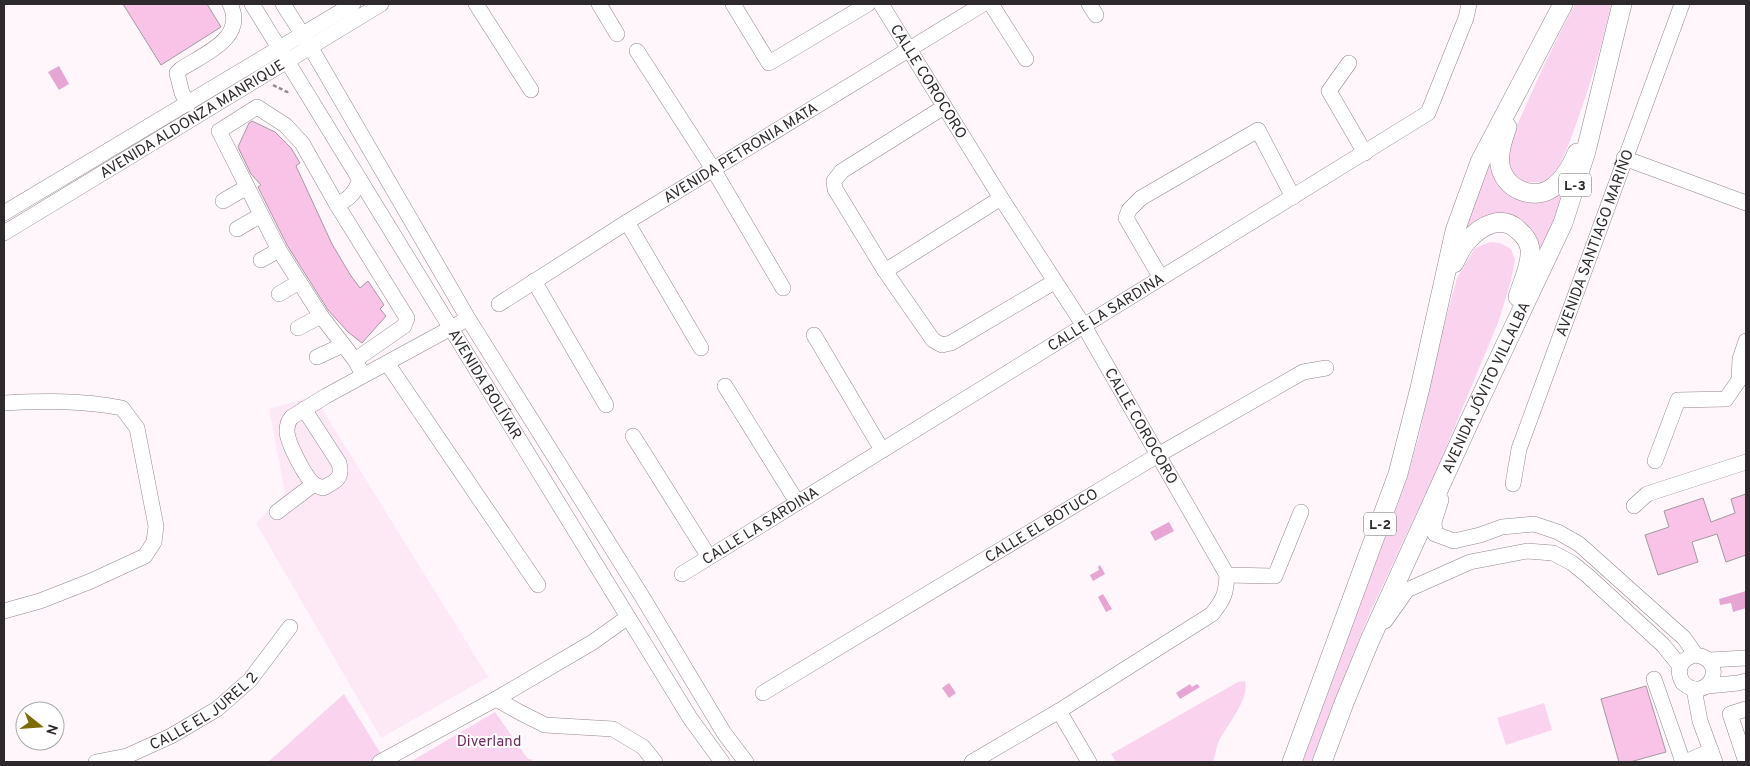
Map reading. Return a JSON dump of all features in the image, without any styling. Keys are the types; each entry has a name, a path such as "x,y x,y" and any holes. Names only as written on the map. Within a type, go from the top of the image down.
{"main road":[{"path":"1445,279 1455,231 1480,162 1563,4"},
{"name":"AVENIDA JÓVITO VILLALBA","path":"1322,762 1370,640 1500,356 1563,224 1586,151 1622,4"},
{"path":"1532,65 1505,133 1501,150 1500,166 1506,179 1523,192 1533,194 1552,188 1567,172 1574,161 1600,94"},
{"path":"1445,279 1467,241 1486,225 1496,222 1515,227 1528,240 1530,258 1500,356"},
{"name":"L-2","path":"1292,762 1398,474 1445,279"}],"street":[{"path":"188,104 182,93 177,73 180,69 222,43 231,33 235,18 230,4"},
{"name":"AVENIDA BOLÍVAR","path":"252,4 690,718 722,762"},
{"name":"AVENIDA BOLÍVAR","path":"283,4 311,48 469,320 643,598 724,733 746,762"},
{"name":"AVENIDA ALDONZA MANRIQUE","path":"4,213 353,4"},
{"name":"AVENIDA ALDONZA MANRIQUE","path":"4,233 381,4"},
{"path":"476,4 531,90"},
{"path":"599,4 617,34"},
{"path":"733,4 769,62 868,4"},
{"name":"CALLE COROCORO","path":"881,4 1001,198 1084,326 1227,575"},
{"name":"AVENIDA PETRONIA MATA","path":"500,304 627,222 983,4"},
{"path":"991,4 1026,59"},
{"name":"CALLE LA SARDINA","path":"682,574 1428,113 1466,18 1469,4"},
{"name":"AVENIDA SANTIAGO MARIÑO","path":"1513,484 1519,449 1682,4"},
{"path":"637,51 713,170 783,288"},
{"path":"1350,63 1329,91 1365,153"},
{"path":"219,131 257,107 284,125 302,143 337,205 407,318 404,326 355,360"},
{"path":"944,107 842,171 834,181 835,189 885,272 933,340 942,344 952,342 1054,282"},
{"path":"207,109 279,250 321,316 355,360 363,375"},
{"path":"1161,278 1126,218 1129,210 1141,198 1258,130 1293,197"},
{"path":"1624,158 1746,203"},
{"path":"337,205 354,192 360,180"},
{"path":"223,200 247,187"},
{"path":"885,272 1001,198"},
{"path":"237,229 262,215"},
{"path":"627,222 701,348"},
{"path":"261,260 279,250"},
{"path":"534,281 606,404"},
{"path":"279,294 300,282"},
{"path":"298,328 321,316"},
{"path":"304,409 340,469 338,479 323,488 314,484 288,438 289,420 304,409 363,375 451,327 469,320"},
{"path":"814,335 882,450"},
{"path":"1655,461 1678,400 1726,399 1739,380 1740,359 1746,341"},
{"path":"317,357 343,345"},
{"path":"387,363 538,585"},
{"name":"CALLE EL BOTUCO","path":"762,693 1158,454 1303,372 1326,368"},
{"path":"725,386 797,502"},
{"path":"4,403 66,400 98,403 122,408 137,428 156,526 154,542 146,556 91,582 40,601 4,611"},
{"path":"633,436 709,557"},
{"path":"1634,506 1647,494 1746,462"},
{"path":"1450,468 1434,522 1435,534 1454,541 1480,535 1502,527 1534,524 1558,532 1579,544 1713,666 1712,680 1701,687"},
{"path":"277,512 314,484"},
{"path":"972,762 1058,711 1212,614 1224,599 1227,575 1275,576 1301,512"},
{"path":"1517,526 1527,551"},
{"path":"1370,640 1407,590 1470,562 1527,551 1553,553 1588,576 1663,645 1680,666"},
{"path":"380,762 496,699 592,642 628,617"},
{"name":"CALLE EL JUREL 2","path":"96,762 127,756 171,736 217,709 250,680 290,627"},
{"path":"1746,658 1690,656 1680,666 1680,678 1688,687 1738,683 1746,680"},
{"path":"1654,679 1684,762 1713,757 1700,721 1701,687"},
{"path":"496,699 545,724 614,728 643,747 655,762"},
{"path":"1746,708 1730,714 1746,762"},
{"path":"1058,711 1089,762"}],"shaded area":[{"path":"59,66 69,84 59,90 48,72"},
{"path":"314,396 488,677 381,738 256,523 285,493 269,409"},
{"path":"1169,522 1174,531 1155,541 1150,532"},
{"path":"1100,565 1105,574 1093,581 1090,575 1099,570 1098,567"},
{"path":"1746,591 1746,608 1733,612 1731,603 1720,605 1719,599"},
{"path":"1103,594 1112,609 1106,612 1098,597"},
{"path":"949,683 956,693 949,698 942,688"},
{"path":"1190,684 1192,687 1197,684 1200,687 1180,699 1176,693"}],"green space":[{"path":"1575,4 1611,4 1593,74 1567,149 1551,180 1543,182 1522,181 1512,173 1509,167 1508,152 1511,139 1555,42"},
{"path":"1494,154 1508,193 1518,198 1535,203 1548,200 1569,181 1535,271 1519,219 1502,214 1487,215 1473,223 1461,235"},
{"path":"1490,242 1500,243 1511,249 1515,260 1499,320 1441,460 1368,617 1311,762 1301,762 1406,482 1419,436 1440,339 1457,278 1475,248"},
{"path":"1245,681 1246,688 1241,704 1218,743 1213,762 1116,762 1111,754 1238,682"},
{"path":"344,694 381,754 370,762 268,762"},
{"path":"1544,703 1552,730 1506,745 1497,718"},
{"name":"Diverland","path":"495,712 528,759 531,759 533,762 410,762"}],"building":[{"path":"123,4 207,4 221,27 161,65"},
{"path":"252,121 275,132 291,148 300,163 296,166 332,244 360,288 368,281 384,305 380,309 386,316 362,343 348,332 328,310 287,245 258,187 261,185 251,174 238,147 249,123"},
{"path":"1746,494 1746,555 1726,562 1717,534 1692,542 1698,562 1658,575 1645,535 1669,527 1664,511 1703,498 1711,522 1735,513 1731,499"},
{"path":"1646,686 1666,752 1630,762 1619,762 1601,699"}]}
